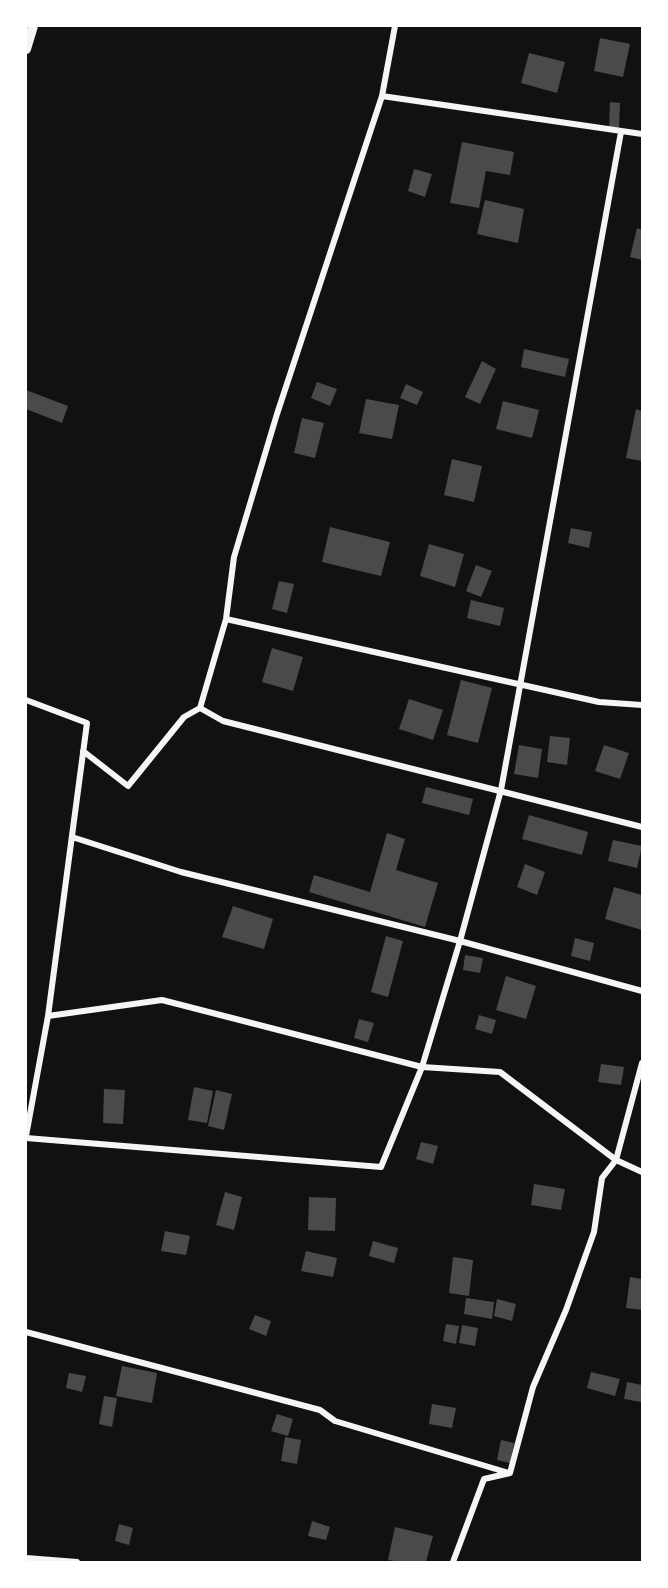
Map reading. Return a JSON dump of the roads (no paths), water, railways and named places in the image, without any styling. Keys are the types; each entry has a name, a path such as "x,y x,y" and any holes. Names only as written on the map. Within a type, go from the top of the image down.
{"street":[{"path":"26,49 33,26"},
{"path":"83,751 128,786 184,717 200,708 226,619 237,546 277,414 382,96 395,26"},
{"path":"382,96 642,134"},
{"path":"26,700 87,723 48,1017 26,1137 381,1167 422,1067 460,941 501,790 621,132"},
{"path":"226,619 599,702 642,705"},
{"path":"200,708 223,721 642,827"},
{"path":"72,837 181,872 460,941 642,991"},
{"path":"48,1017 162,1000 422,1067 500,1072 616,1160 642,1172"},
{"path":"510,1473 533,1387 566,1310 594,1232 602,1178 616,1160 641,1075 642,1063"},
{"path":"26,1332 320,1410 335,1421 510,1473"},
{"path":"453,1563 484,1479 510,1473"},
{"path":"26,1557 77,1563"}]}
